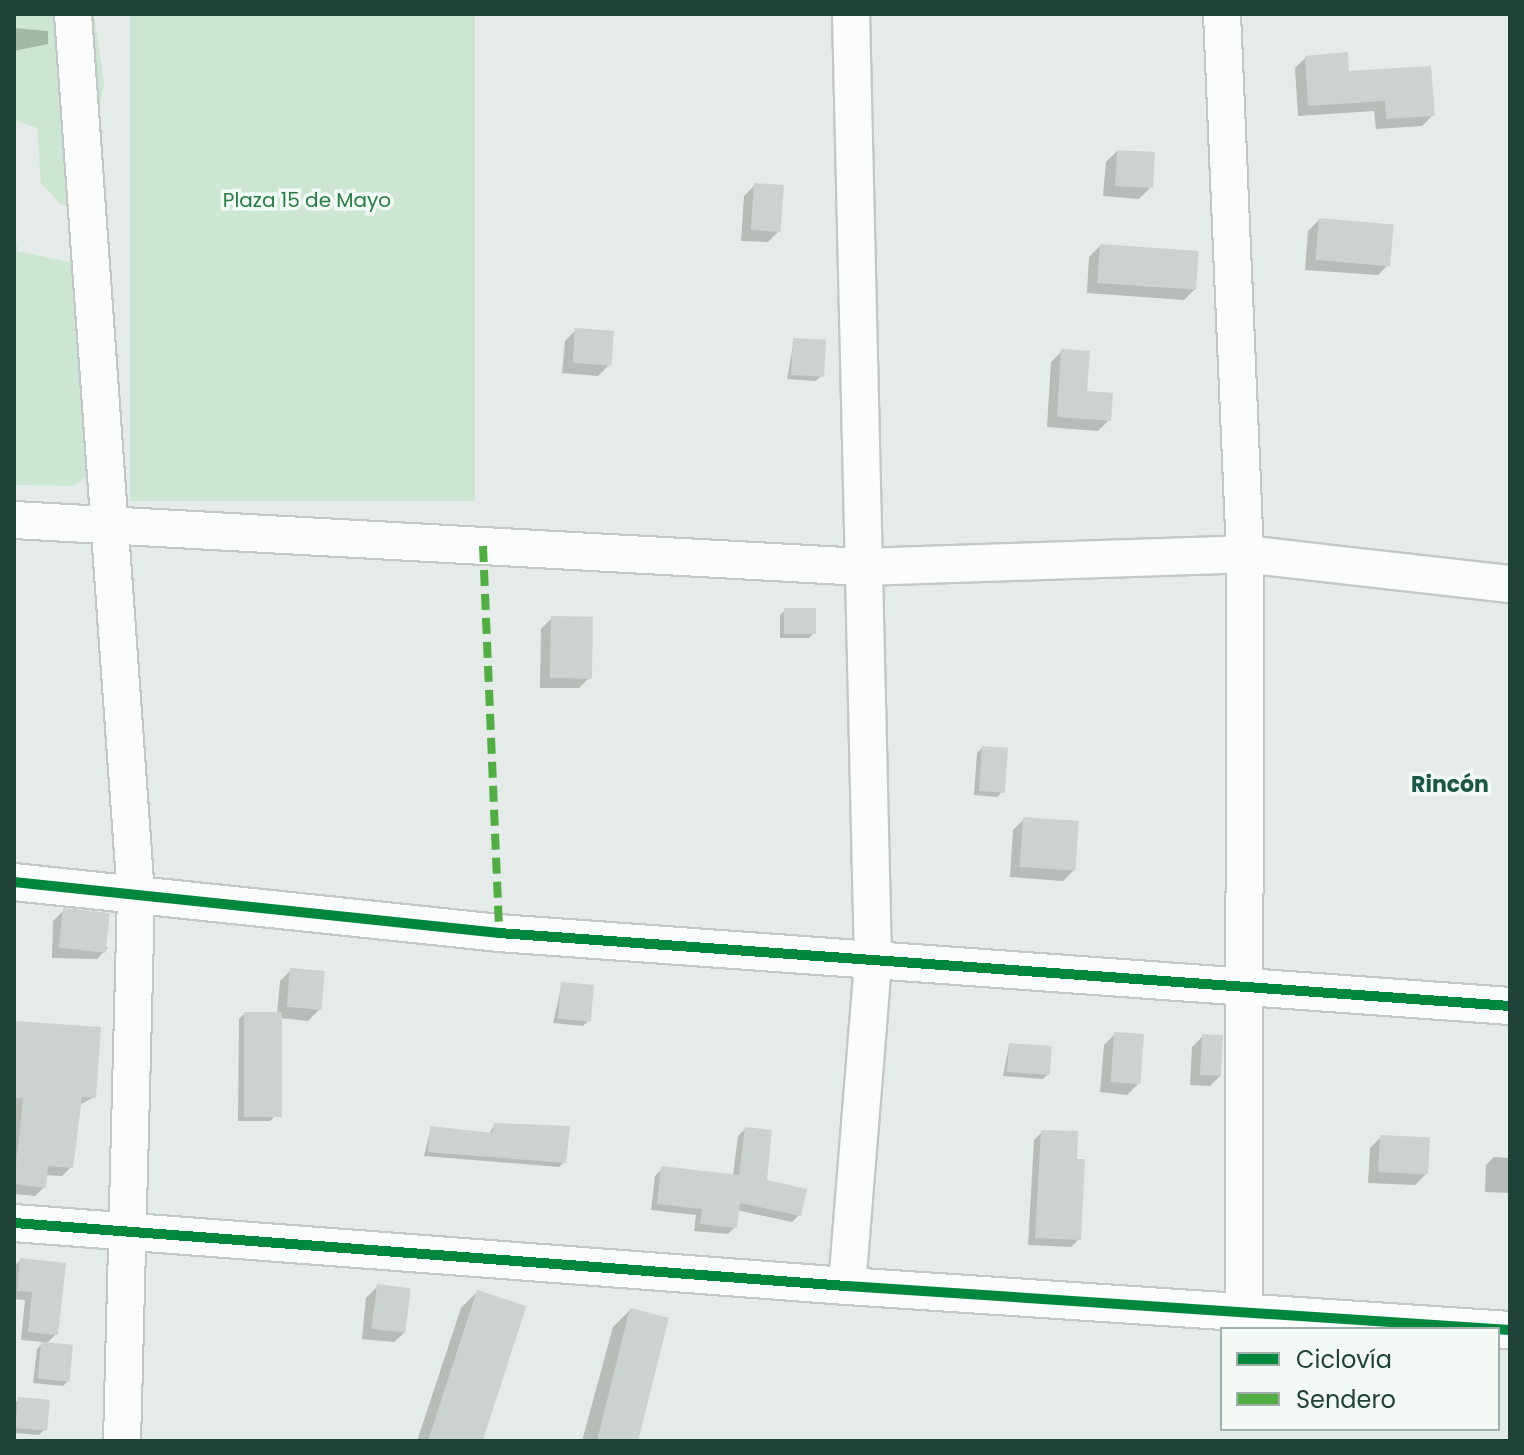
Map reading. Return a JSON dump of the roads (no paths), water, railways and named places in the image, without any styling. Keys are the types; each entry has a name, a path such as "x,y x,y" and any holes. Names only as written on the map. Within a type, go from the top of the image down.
{"street":[{"path":"73,14 106,525 136,896 122,1441"},
{"path":"847,1286 873,960 851,14"},
{"path":"1222,14 1245,554 1247,988 1244,1310"},
{"path":"14,520 862,567 1245,554 1510,584"},
{"path":"14,882 499,933 1510,1006"},
{"path":"14,1223 847,1286 1470,1327"}],"district":[{"name":"Rincón","path":"1450,785"}],"park label":[{"name":"Plaza 15 de Mayo","path":"307,200"}]}
